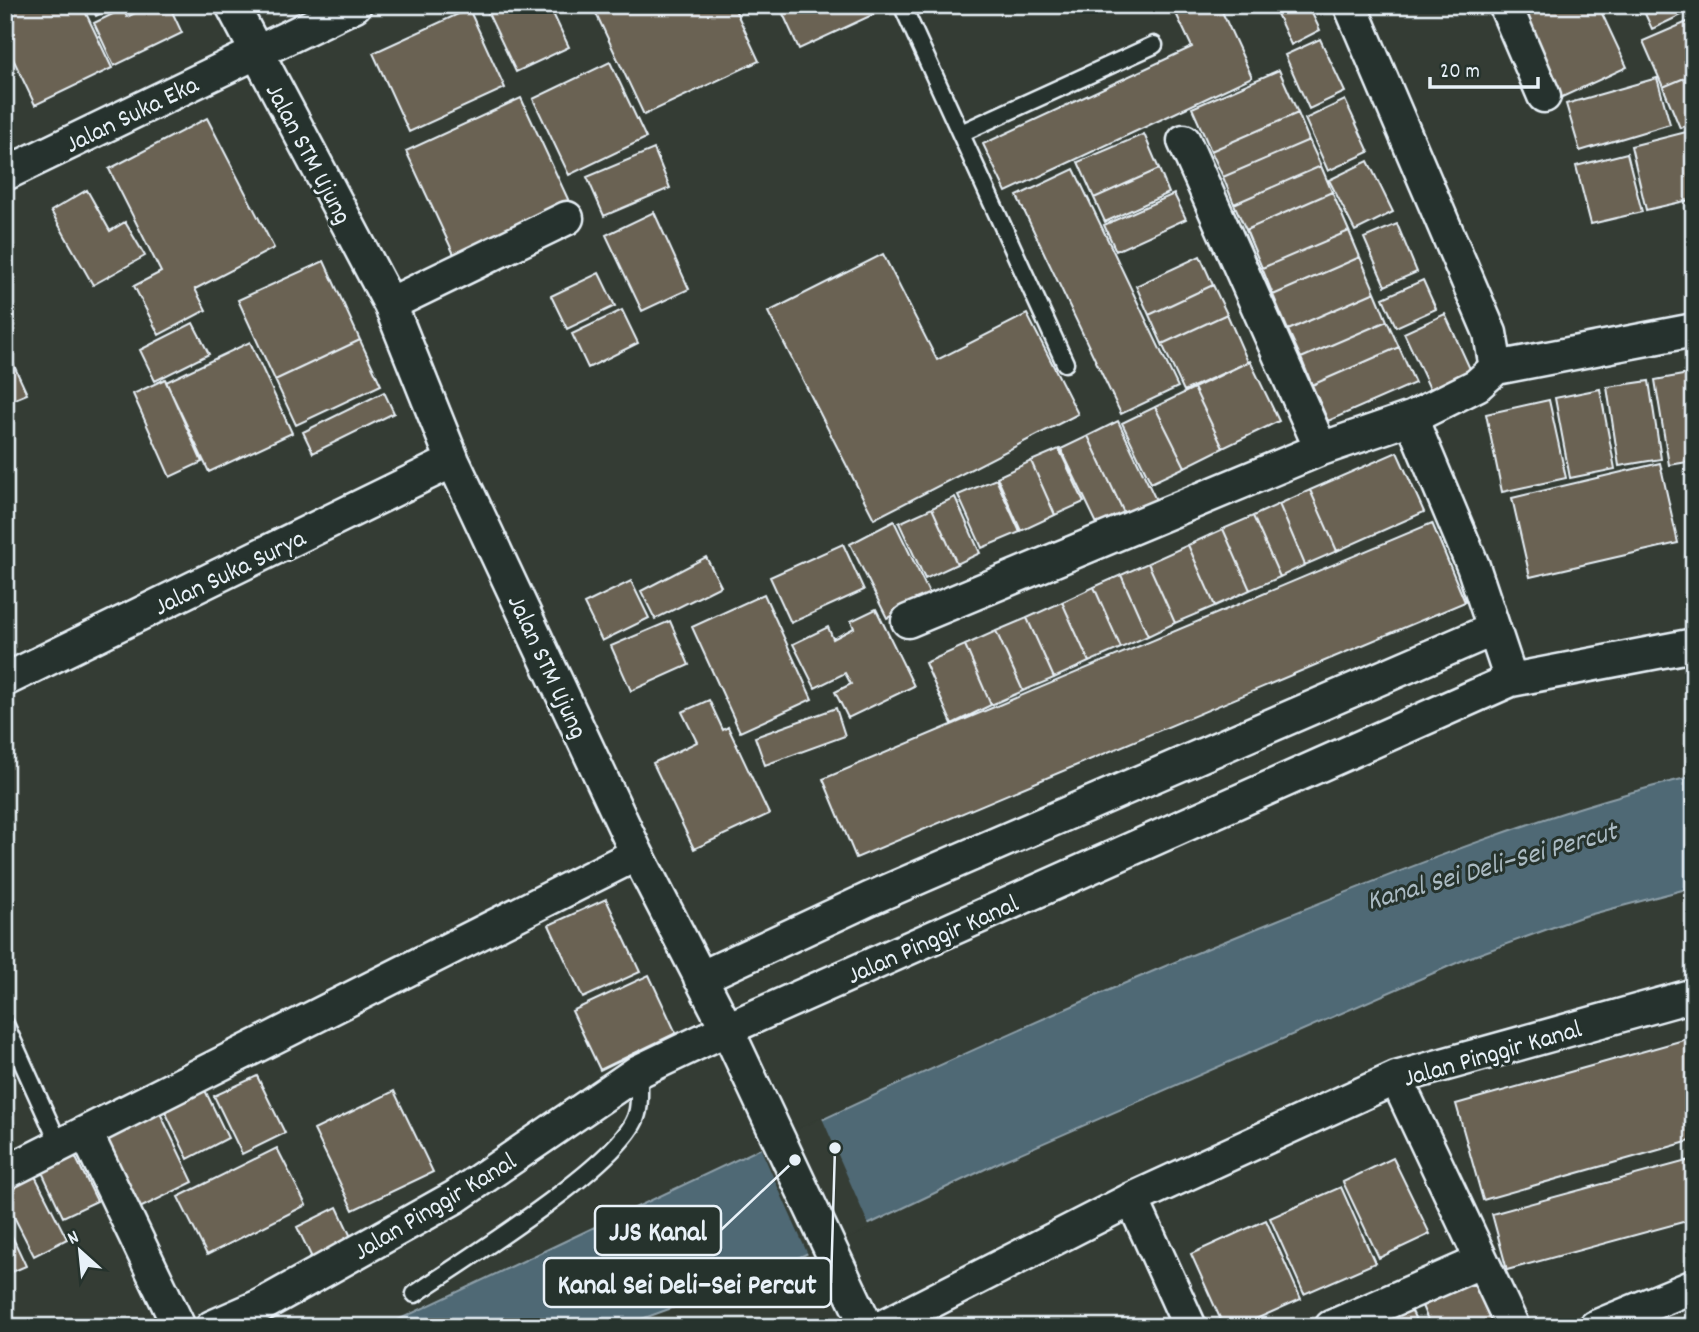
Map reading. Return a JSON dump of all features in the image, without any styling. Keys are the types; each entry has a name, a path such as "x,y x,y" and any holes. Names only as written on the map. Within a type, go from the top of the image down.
{"street":[{"name":"Jalan STM Ujung","path":"232,5 390,304 453,461 637,854 731,1037 862,1313"},
{"name":"Jalan Suka Eka","path":"5,174 355,5"},
{"path":"1350,5 1490,333 1496,368"},
{"path":"1505,5 1544,96"},
{"path":"1184,141 1321,449"},
{"path":"390,304 567,218"},
{"path":"908,621 1321,449 1411,418 1477,385 1496,368 1694,330"},
{"path":"1411,418 1473,566 1511,680"},
{"name":"Jalan Suka Surya","path":"5,680 453,461"},
{"path":"701,978 869,899 1494,629"},
{"name":"Jalan Pinggir Kanal","path":"212,1327 260,1306 455,1197 639,1071 731,1037 1511,680 1694,645"},
{"path":"5,1172 637,854"},
{"name":"Jalan Pinggir Kanal","path":"882,1327 1132,1199 1396,1078 1694,995"},
{"path":"1396,1078 1513,1327"},
{"path":"73,1139 179,1327"},
{"path":"1132,1199 1190,1327"},
{"path":"1331,1327 1482,1261"},
{"path":"1595,1327 1694,1286"}],"lane":[{"path":"902,5 1065,363"},
{"path":"961,133 1154,45"},
{"path":"5,1024 73,1139"},
{"path":"415,1294 572,1184 609,1153 631,1128 638,1114 639,1071"}],"water":[{"path":"1694,776 1694,887 1581,917 1468,958 1000,1162 762,1275 620,1327 383,1327 938,1066 1162,968 1378,880 1534,822"}],"pier":[{"path":"822,1118 870,1228 809,1257 760,1147"}],"building":[{"path":"5,5 82,5 112,68 35,105 5,42"},
{"path":"91,5 118,5 96,16"},
{"path":"152,5 169,5 182,33 114,66 94,23 123,9 127,17"},
{"path":"499,5 549,5 569,47 516,72 487,11"},
{"path":"592,5 733,5 759,61 644,115"},
{"path":"779,5 881,5 883,10 799,49"},
{"path":"1172,5 1219,5 1252,77 1006,192 983,144 1192,47"},
{"path":"1273,5 1308,5 1320,30 1291,45"},
{"path":"1516,5 1598,5 1627,67 1558,99"},
{"path":"1641,5 1694,5 1694,9 1652,29"},
{"path":"469,9 505,88 409,132 373,53"},
{"path":"1694,19 1694,74 1663,87 1643,41"},
{"path":"1320,39 1345,92 1309,109 1285,55"},
{"path":"610,62 646,138 569,175 533,99"},
{"path":"1279,70 1298,113 1211,151 1192,108"},
{"path":"1694,74 1694,123 1680,128 1663,87"},
{"path":"1657,78 1670,124 1580,151 1566,104"},
{"path":"521,98 573,210 458,263 406,151"},
{"path":"1345,100 1369,152 1328,171 1305,119"},
{"path":"1298,113 1309,140 1223,177 1211,151"},
{"path":"207,118 274,248 195,289 206,310 159,335 134,286 161,272 109,169"},
{"path":"1694,130 1694,199 1646,210 1631,146"},
{"path":"1144,134 1159,169 1094,198 1078,162"},
{"path":"1309,140 1321,166 1234,204 1223,177"},
{"path":"654,149 670,188 604,216 587,177"},
{"path":"1627,153 1642,212 1591,224 1576,166"},
{"path":"1368,161 1393,212 1355,231 1329,180"},
{"path":"1321,166 1332,192 1246,230 1234,204"},
{"path":"1074,169 1178,387 1121,414 1017,196"},
{"path":"1159,169 1169,193 1105,222 1094,198"},
{"path":"87,190 110,231 125,222 145,256 93,285 51,211"},
{"path":"1332,192 1349,231 1262,268 1246,230"},
{"path":"1174,194 1186,219 1116,251 1104,225"},
{"path":"654,212 689,289 642,311 606,235"},
{"path":"1397,224 1417,272 1385,286 1364,238"},
{"path":"1349,231 1360,257 1273,295 1262,268"},
{"path":"883,254 937,360 1027,314 1078,414 874,519 768,312"},
{"path":"1200,256 1213,285 1149,315 1136,286"},
{"path":"1360,257 1375,292 1288,330 1273,295"},
{"path":"324,261 360,340 275,380 238,300"},
{"path":"599,273 615,306 567,329 551,296"},
{"path":"1423,280 1436,309 1396,327 1383,298"},
{"path":"1213,285 1227,314 1162,344 1149,315"},
{"path":"1375,292 1387,321 1301,358 1288,330"},
{"path":"622,310 638,343 588,368 572,334"},
{"path":"1227,314 1248,362 1184,391 1162,344"},
{"path":"1445,314 1471,371 1430,389 1404,333"},
{"path":"1387,321 1399,347 1312,385 1301,358"},
{"path":"193,323 209,354 155,381 140,350"},
{"path":"360,340 381,385 296,425 275,380"},
{"path":"250,342 292,433 209,472 166,382"},
{"path":"5,346 27,394 5,403"},
{"path":"1399,347 1415,383 1328,421 1312,385"},
{"path":"1250,361 1279,421 1223,448 1194,388"},
{"path":"1694,373 1694,461 1669,465 1655,380"},
{"path":"165,379 202,462 170,477 133,394"},
{"path":"1649,381 1661,459 1619,466 1607,387"},
{"path":"1194,388 1223,448 1185,467 1155,407"},
{"path":"1600,389 1615,469 1570,478 1555,398"},
{"path":"384,392 394,413 313,453 303,432"},
{"path":"1549,400 1566,478 1502,492 1486,414"},
{"path":"1155,407 1185,467 1151,483 1122,423"},
{"path":"1118,421 1156,500 1125,515 1088,436"},
{"path":"1088,436 1125,515 1099,528 1061,449"},
{"path":"1059,449 1084,502 1055,515 1031,461"},
{"path":"1397,452 1424,512 1337,551 1310,490"},
{"path":"1031,461 1055,515 1021,531 997,477"},
{"path":"1660,463 1678,543 1530,577 1512,498"},
{"path":"996,479 1020,532 982,548 958,495"},
{"path":"1310,490 1337,551 1305,565 1279,504"},
{"path":"955,497 980,553 957,564 932,508"},
{"path":"1279,504 1305,565 1280,577 1253,516"},
{"path":"932,508 957,564 925,579 899,523"},
{"path":"1253,516 1280,577 1250,590 1223,529"},
{"path":"894,521 931,597 887,618 850,544"},
{"path":"1432,523 1465,602 856,858 823,779"},
{"path":"1223,529 1250,590 1215,606 1188,545"},
{"path":"843,544 864,590 791,623 770,577"},
{"path":"1188,545 1215,606 1175,623 1148,563"},
{"path":"706,557 721,586 655,619 641,591"},
{"path":"1148,563 1175,623 1148,636 1121,575"},
{"path":"1121,575 1148,636 1121,648 1094,587"},
{"path":"631,581 649,618 602,641 584,604"},
{"path":"1094,587 1121,648 1089,662 1062,602"},
{"path":"764,594 812,699 740,732 692,627"},
{"path":"1062,602 1089,662 1054,678 1027,618"},
{"path":"876,609 914,686 848,718 835,692 851,684 845,673 815,688 793,644 828,627 833,639 854,628 851,621"},
{"path":"1027,618 1054,678 1023,691 996,631"},
{"path":"670,621 689,665 631,691 611,646"},
{"path":"996,631 1023,691 991,705 965,645"},
{"path":"965,645 991,705 952,724 925,663"},
{"path":"709,700 723,730 728,727 769,814 694,849 653,763 697,742 682,712"},
{"path":"836,708 845,736 765,765 755,737"},
{"path":"606,899 640,972 583,998 549,925"},
{"path":"649,975 676,1033 600,1070 572,1011"},
{"path":"1694,1037 1694,1140 1483,1200 1456,1104"},
{"path":"257,1076 285,1133 242,1154 214,1096"},
{"path":"202,1084 228,1138 188,1159 162,1105"},
{"path":"394,1091 433,1172 353,1210 314,1130"},
{"path":"159,1111 193,1182 140,1208 106,1138"},
{"path":"277,1148 306,1205 207,1255 178,1197"},
{"path":"74,1154 97,1201 63,1217 41,1170"},
{"path":"1393,1158 1430,1234 1379,1258 1343,1182"},
{"path":"1694,1159 1694,1219 1507,1270 1492,1214"},
{"path":"34,1174 67,1239 34,1256 5,1199 5,1188"},
{"path":"1341,1187 1375,1263 1304,1294 1270,1218"},
{"path":"337,1207 352,1239 312,1258 297,1227"},
{"path":"1266,1220 1301,1299 1238,1327 1224,1327 1191,1254"},
{"path":"5,1221 26,1266 5,1275"},
{"path":"1475,1282 1495,1327 1431,1327 1422,1306"},
{"path":"1407,1300 1419,1327 1364,1327"}],"place":[{"name":"Kanal Sei Deli–Sei Percut","path":"835,1148"},
{"name":"JJS Kanal","path":"795,1160"}]}
